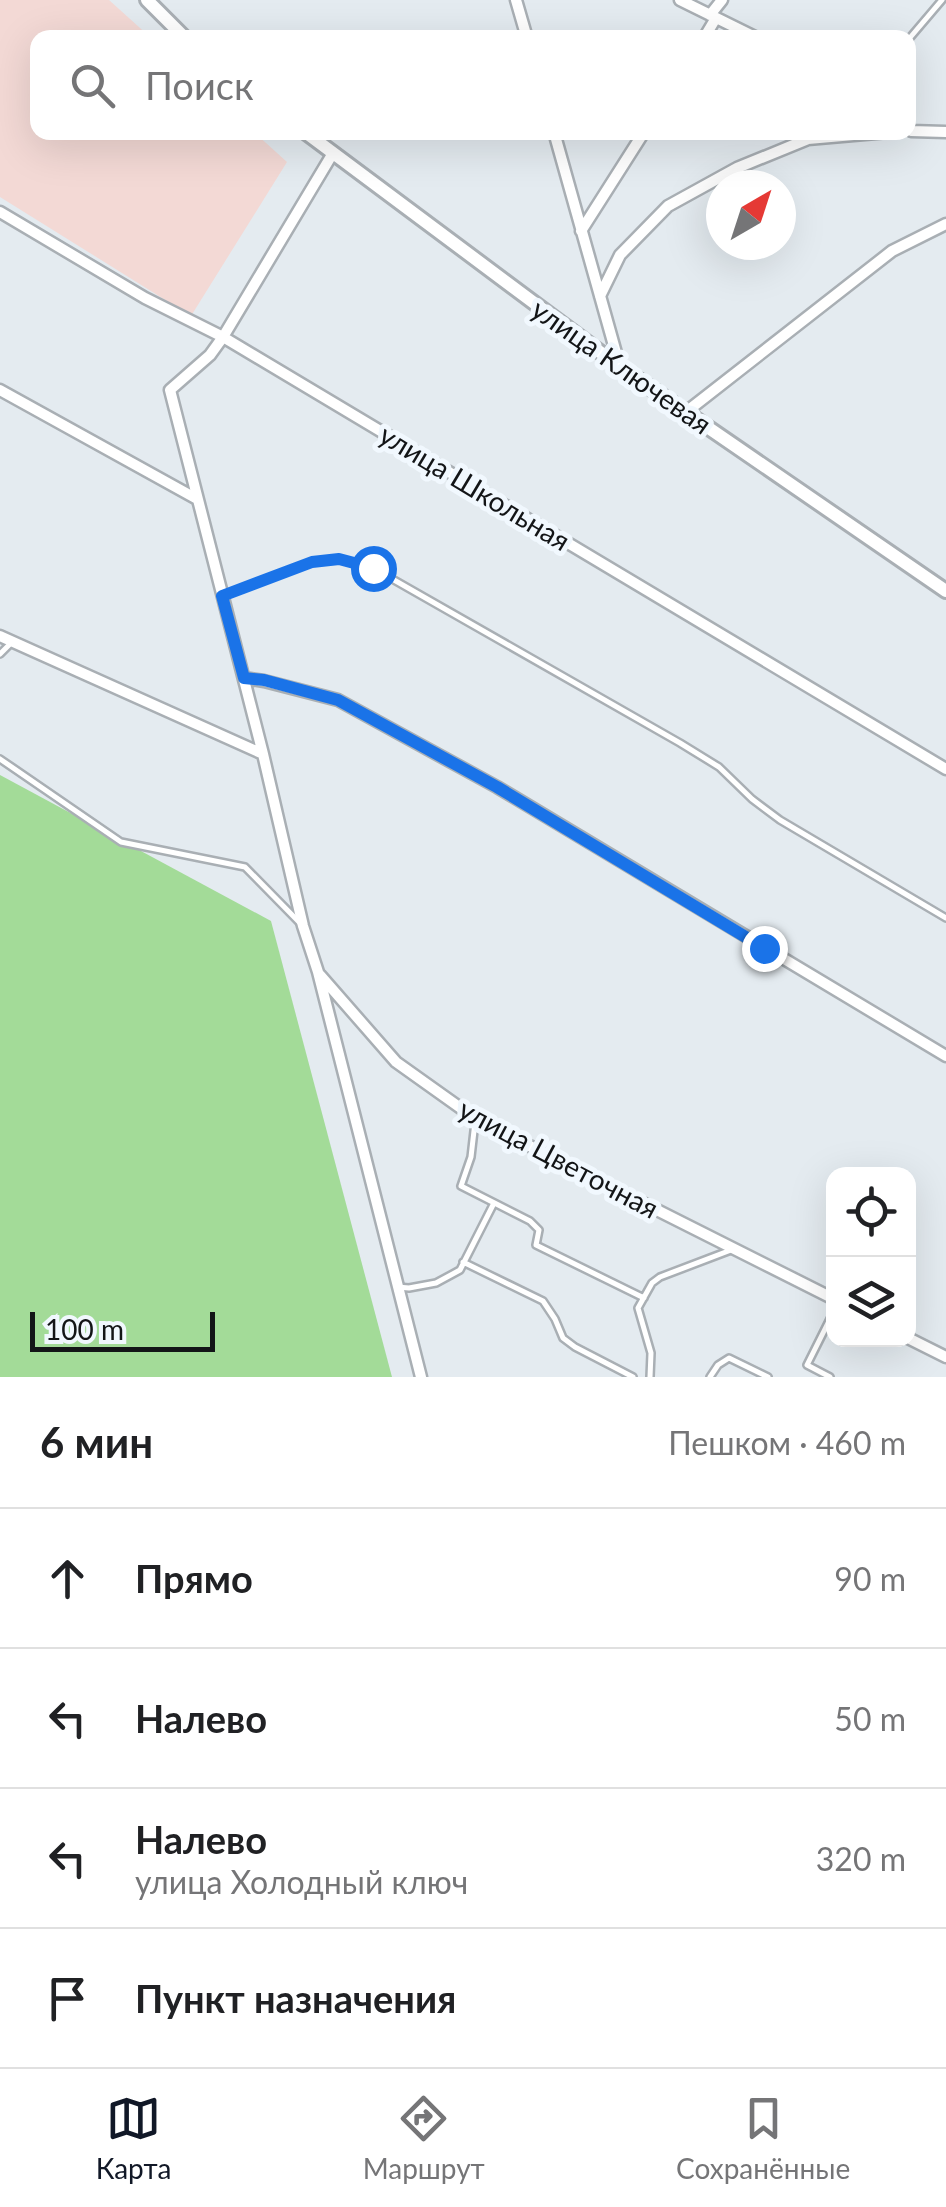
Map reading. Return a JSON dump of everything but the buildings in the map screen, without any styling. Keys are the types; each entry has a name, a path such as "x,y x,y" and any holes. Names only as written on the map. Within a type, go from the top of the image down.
{"street":[{"path":"148,0 177,30"},
{"path":"516,0 524,30"},
{"path":"680,0 740,30"},
{"path":"707,30 722,0"},
{"path":"916,130 946,132"},
{"name":"улица Ключевая","path":"315,140 620,367 946,591"},
{"path":"556,140 620,367"},
{"path":"582,231 639,140"},
{"path":"600,296 620,255 668,206 737,168 806,140"},
{"path":"333,154 223,337 210,355 170,390 303,926 421,1377"},
{"name":"улица Школьная","path":"0,212 145,298 223,337 946,769"},
{"path":"686,412 892,252 946,224"},
{"path":"0,390 197,499"},
{"path":"0,636 263,754"},
{"path":"244,678 338,700 497,787 946,1056"},
{"name":"улица Цветочная","path":"318,972 396,1062 476,1119 826,1295"},
{"path":"916,1342 946,1358"}],"lane":[{"path":"916,31 942,0"},
{"path":"222,596 312,562 339,559 373,568 706,759 780,820 945,917"},
{"path":"0,654 12,641"},
{"path":"0,759 121,842 246,867 303,926"},
{"path":"476,1119 461,1186 530,1221 539,1230 536,1245 644,1298"},
{"path":"398,1287 436,1282 460,1270 494,1203"},
{"path":"650,1377 651,1354 638,1308 652,1284 734,1249"},
{"path":"464,1262 544,1301 563,1338 633,1377"},
{"path":"826,1326 806,1365 826,1376"},
{"path":"710,1377 729,1358 768,1377"}],"shaded area":[{"path":"0,0 109,0 142,30 30,30 30,140 263,140 287,162 191,316 0,197"}],"green space":[{"path":"0,775 271,921 392,1377 0,1377"}],"route":[{"path":"373,568 339,559 312,562 222,596 244,678 338,700 497,787 764,948"}]}
